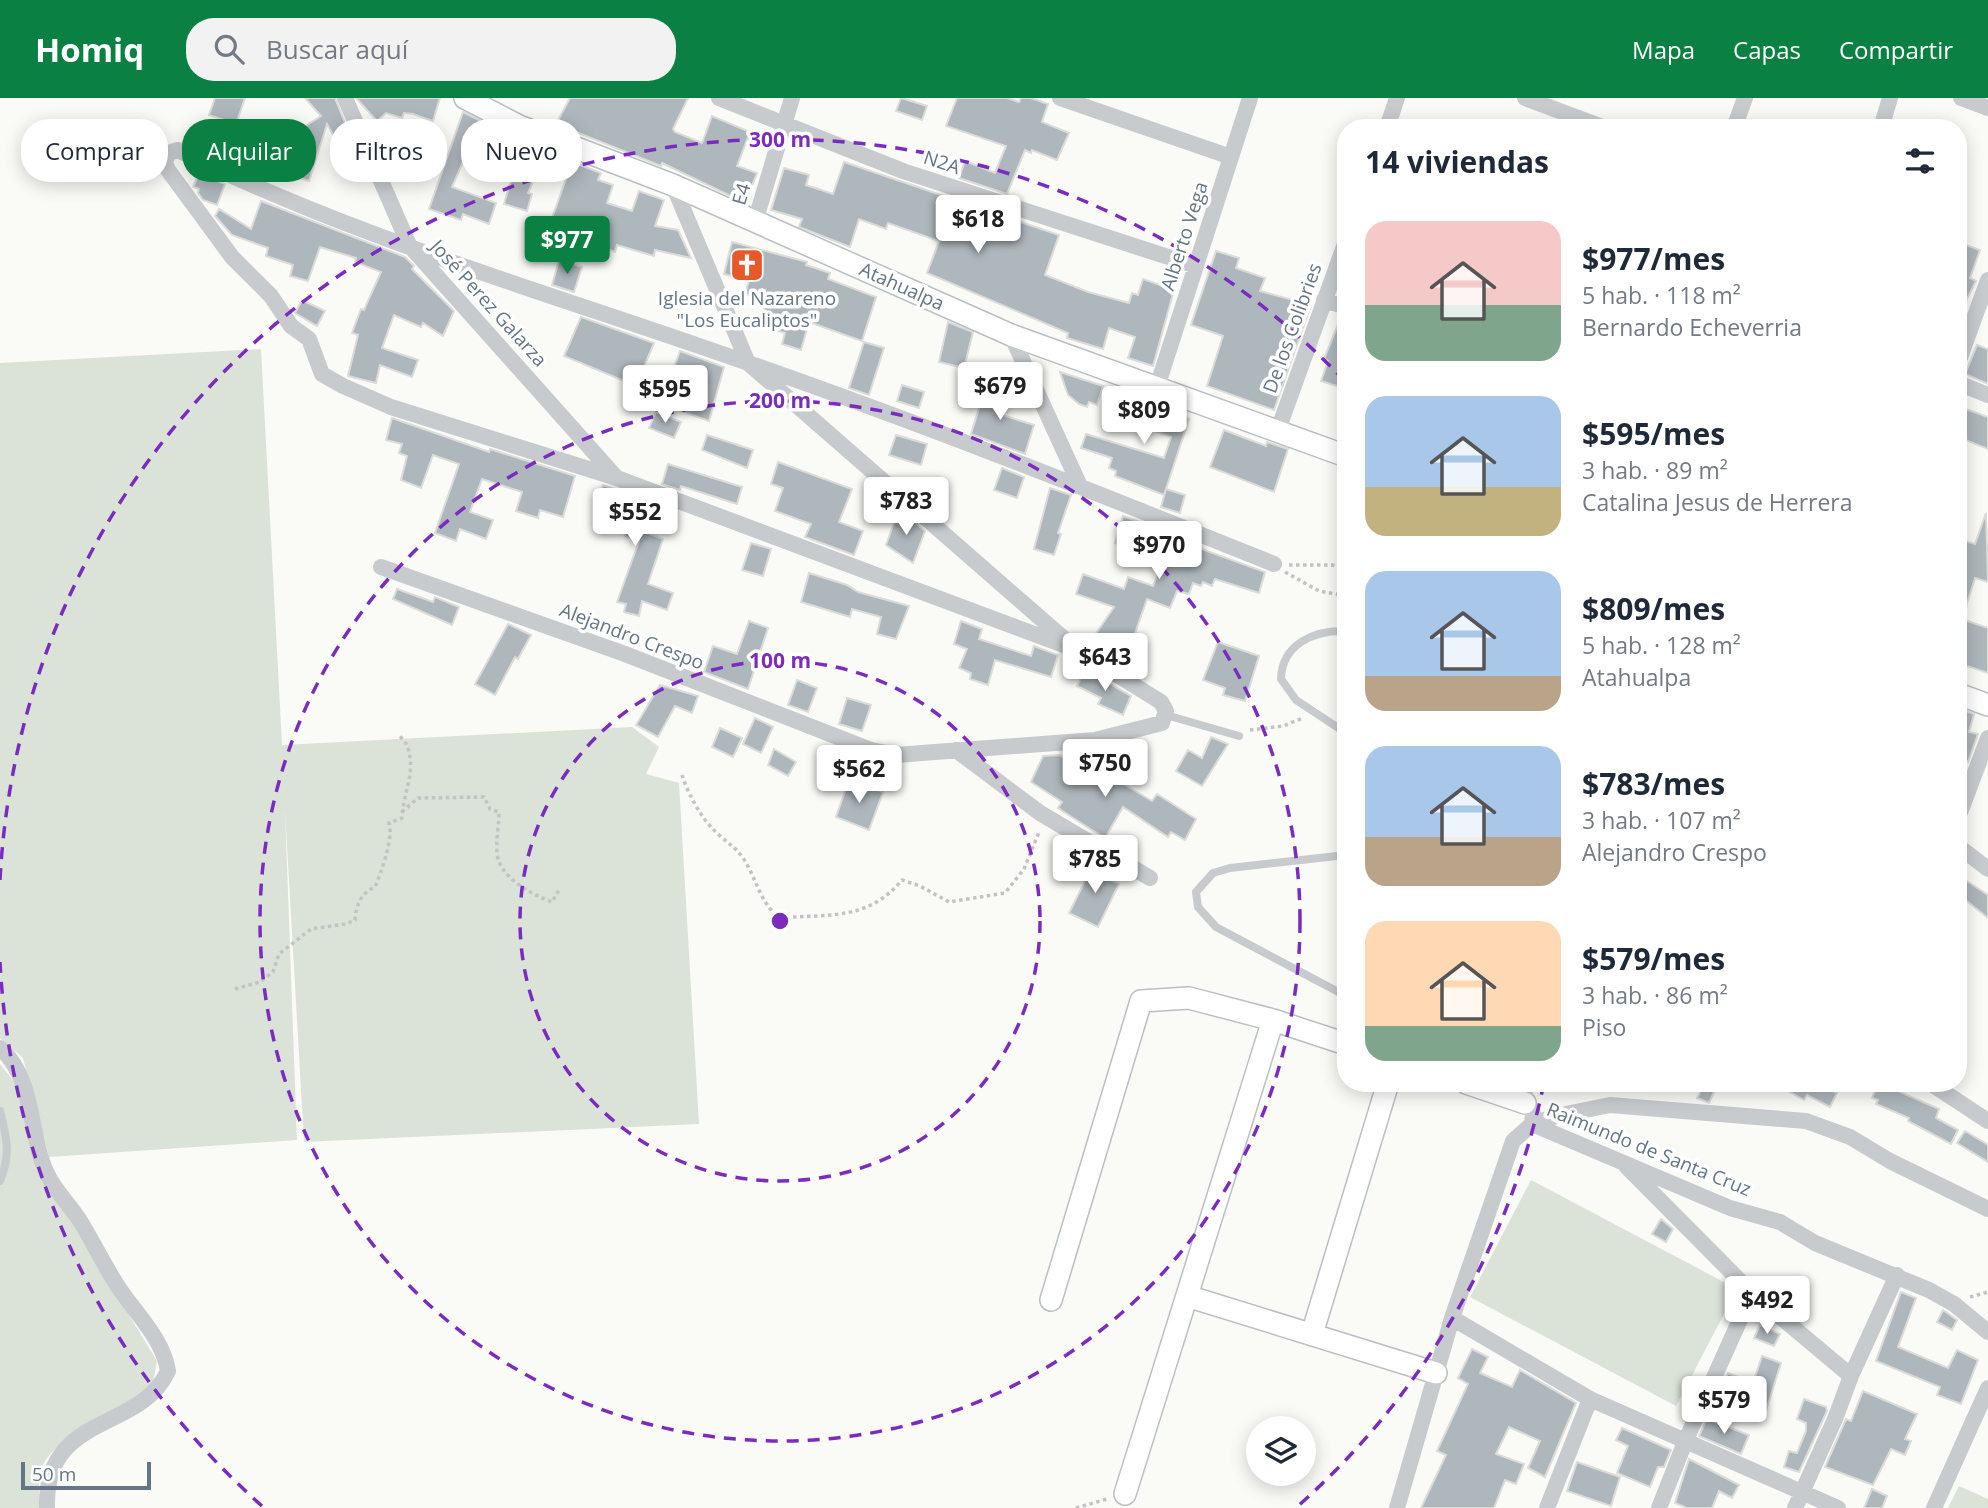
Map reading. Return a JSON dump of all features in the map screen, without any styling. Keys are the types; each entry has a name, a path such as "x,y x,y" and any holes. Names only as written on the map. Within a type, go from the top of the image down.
{"street":[{"name":"José Perez Galarza","path":"345,98 409,245 617,478"},
{"name":"Atahualpa","path":"465,98 498,106 1011,335 1337,453"},
{"name":"N2A","path":"719,98 903,171 1196,266"},
{"name":"E4","path":"755,222 792,98"},
{"path":"1060,98 1231,156"},
{"name":"Alberto Vega","path":"1157,387 1250,98"},
{"path":"1390,119 1397,98"},
{"path":"1525,98 1581,119"},
{"path":"1737,119 1745,98"},
{"path":"1884,119 1890,98"},
{"path":"1961,98 1988,108"},
{"path":"1077,650 617,478 391,407 322,374 309,339 291,326 271,296 232,257 168,170 165,163 168,153 178,150 243,183 409,245 748,363 1080,486 1274,564"},
{"path":"673,186 748,363 1077,650 1161,702 1166,715"},
{"name":"De los Colibries","path":"1278,430 1337,265"},
{"path":"1967,338 1988,280"},
{"path":"1324,300 1337,304"},
{"path":"1011,335 1080,486"},
{"path":"1967,387 1988,395"},
{"name":"Alejandro Crespo","path":"381,567 625,654 846,742 897,755 1095,740 1156,726 1166,715"},
{"path":"1967,697 1988,705"},
{"path":"1967,794 1988,738"},
{"path":"956,750 1041,813 1150,878"},
{"path":"1967,853 1988,869"},
{"path":"1051,1300 1141,1001 1189,998 1273,1020 1337,1041"},
{"path":"1125,1494 1273,1020"},
{"path":"0,1048 16,1068 26,1093 49,1179 81,1223 117,1286 150,1333 166,1360 168,1371 149,1395 66,1447 51,1469 47,1508"},
{"path":"1312,1334 1385,1092"},
{"path":"1944,1092 1988,1121"},
{"path":"1397,1508 1452,1318 1513,1141 1532,1125 1533,1112 1525,1093"},
{"name":"Raimundo de Santa Cruz","path":"1532,1125 1556,1116 1610,1105 1806,1121 1850,1137 1890,1161 1988,1209"},
{"name":"Raimundo de Santa Cruz","path":"1532,1125 1591,1151 1619,1159 1730,1208 1780,1222 1815,1243 1897,1275 1954,1304 1988,1332"},
{"path":"1619,1159 1752,1293 1851,1376"},
{"path":"1798,1500 1897,1275"},
{"path":"1659,1508 1685,1442 1752,1293"},
{"path":"1187,1296 1436,1373"},
{"path":"1452,1318 1590,1399 1685,1442 1798,1500 1839,1508"},
{"path":"1934,1508 1988,1388"},
{"path":"1547,1508 1590,1399"}],"lane":[{"path":"1337,632 1312,635 1284,659 1281,679 1286,690 1337,727"},
{"path":"1166,715 1239,736"},
{"path":"1337,856 1230,868 1213,873 1196,892 1198,907 1216,927 1337,991"},
{"path":"0,1111 8,1145 7,1163 0,1181"}],"path":[{"path":"1274,564 1337,566"},
{"path":"1274,564 1300,583 1337,594"},
{"path":"1239,736 1246,731 1297,722 1310,709"},
{"path":"235,989 260,982 273,972 279,954 312,929 355,920 359,901 366,891 375,887 380,876 392,838 389,824 402,818 412,780 409,751 399,734"},
{"path":"682,775 694,803 718,834 737,850 752,875 754,886 769,910 779,918 848,914 869,908 888,897 902,880 920,886 949,902 1005,893 1024,869 1033,850 1040,828 1041,813"},
{"path":"402,812 418,798 484,797 490,809 499,813 496,853 502,869 525,888 552,902 560,888"},
{"path":"1076,1508 1125,1494"}],"shaded area":[{"path":"261,349 282,745 632,727 659,747 646,774 679,783 699,1124 304,1142 285,810 297,1140 49,1157 23,1058 0,1038 0,363"},
{"path":"0,1064 18,1087 45,1186 68,1215 157,1361 153,1383 145,1392 89,1423 50,1454 40,1475 40,1508 0,1508"},
{"path":"1531,1180 1737,1289 1676,1406 1470,1297"},
{"path":"1959,1486 1988,1499 1988,1508 1948,1508"}],"building":[{"path":"215,98 245,98 238,119 221,119 209,115"},
{"path":"305,98 335,98 343,119 330,119 330,129 327,124 316,159 316,119 321,116"},
{"path":"356,98 440,98 434,119 404,113 402,118 386,113 375,119"},
{"path":"570,98 688,98 673,129 675,132 702,143 712,116 750,132 737,166 757,173 745,203 662,163 661,166 582,134 582,119 559,119"},
{"path":"901,98 927,106 922,120 896,111"},
{"path":"957,98 1007,98 1019,102 1021,98 1031,98 1048,104 1042,122 1069,133 1057,160 1025,150 1007,194 959,178 965,161 995,173 1006,146 946,126"},
{"path":"463,112 477,119 461,119 461,167 452,187 496,203 489,224 463,214 461,220 429,209 438,182 447,182 447,158"},
{"path":"844,162 1059,235 1045,275 1088,292 1129,303 1132,293 1138,295 1143,279 1174,290 1153,366 1128,358 1135,337 1109,328 1103,349 1067,338 1068,333 927,273 939,241 888,223 886,229 859,219 850,247 799,227 802,219 771,210 784,168 809,175 806,185 833,194"},
{"path":"582,166 601,173 598,180 613,185 607,203 632,211 639,191 664,200 655,226 678,230 691,258 655,250 654,256 617,245 615,252 586,240 589,234 551,221 565,182 582,182"},
{"path":"195,182 225,184 217,205 203,200 198,193 199,189 193,187"},
{"path":"510,182 533,182 528,193 532,194 527,211 504,204"},
{"path":"261,201 405,257 414,266 412,269 454,311 443,336 423,323 421,327 394,315 382,348 418,360 412,377 380,365 376,383 348,376 358,335 352,333 361,309 364,310 381,272 355,262 356,258 320,247 308,281 290,276 293,265 266,256 268,248 232,235 215,216 219,209 251,229"},
{"path":"732,242 807,262 806,265 830,273 828,279 876,297 862,341 809,322 801,350 782,344 785,333 759,325 766,301 745,294 749,281 724,274"},
{"path":"1967,245 1980,250 1970,278 1976,281 1967,299"},
{"path":"1216,251 1239,258 1236,268 1265,278 1260,291 1311,305 1274,410 1207,386 1223,336 1191,325"},
{"path":"559,260 582,267 574,292 552,285"},
{"path":"302,300 325,311 317,326 295,313"},
{"path":"581,317 654,343 636,386 564,356"},
{"path":"948,322 973,332 964,368 939,362"},
{"path":"1337,327 1337,386 1321,381 1328,361 1324,359"},
{"path":"864,342 884,348 869,395 849,388"},
{"path":"1977,345 1988,349 1988,384 1967,375"},
{"path":"680,351 724,367 709,421 675,409 686,380 671,376"},
{"path":"1060,372 1103,386 1097,405 1089,402 1087,407 1068,395"},
{"path":"987,382 1008,388 999,414 1034,425 1025,454 971,434"},
{"path":"902,385 924,392 919,408 897,401"},
{"path":"1129,396 1176,411 1189,419 1164,495 1115,476 1116,471 1109,468 1112,458 1081,448 1086,434 1164,458 1171,437 1122,419"},
{"path":"1967,409 1988,417 1988,449 1967,441"},
{"path":"656,412 681,422 674,438 649,428"},
{"path":"392,418 489,452 490,449 575,476 563,517 540,510 538,518 516,511 522,492 482,479 470,512 493,520 486,539 460,529 456,541 435,533 459,464 433,455 421,488 401,480 407,456 399,453 402,444 386,440"},
{"path":"1224,430 1266,446 1267,442 1288,449 1274,492 1210,467"},
{"path":"707,435 753,450 747,468 702,450"},
{"path":"896,435 927,444 921,465 889,455"},
{"path":"778,462 852,489 839,522 863,531 854,555 805,537 811,524 775,511 783,488 771,484"},
{"path":"668,464 742,487 737,504 681,486 680,490 662,484"},
{"path":"1002,468 1024,477 1017,498 994,490"},
{"path":"603,485 656,505 647,533 663,539 648,584 673,593 667,610 642,601 639,616 624,612 626,604 617,602 639,541 625,536 628,528 595,516"},
{"path":"1050,488 1071,495 1058,533 1061,534 1054,555 1034,549"},
{"path":"1166,489 1185,495 1180,513 1161,507"},
{"path":"899,509 925,531 913,563 886,545"},
{"path":"1986,513 1988,582 1975,578 1967,603 1967,542 1975,544"},
{"path":"1123,516 1145,524 1144,528 1265,572 1259,593 1215,579 1212,586 1203,582 1201,586 1193,583 1189,594 1177,591 1170,608 1147,599 1134,636 1120,657 1093,638 1114,607 1076,594 1083,574 1124,589 1128,577 1153,586 1164,557 1115,543"},
{"path":"751,543 771,549 763,576 742,570"},
{"path":"809,573 847,585 858,592 909,606 896,639 877,634 881,617 852,609 850,617 801,602"},
{"path":"397,589 433,602 435,597 459,607 452,625 393,599"},
{"path":"749,621 768,628 748,689 704,672 713,646 737,654"},
{"path":"961,621 982,629 979,639 1031,656 1034,646 1058,655 1051,677 995,660 988,685 970,679 971,673 959,668 967,649 954,644"},
{"path":"1967,621 1988,628 1988,673 1967,666"},
{"path":"508,624 531,635 518,659 515,657 495,695 475,684"},
{"path":"1218,642 1259,656 1245,701 1223,695 1225,688 1203,680"},
{"path":"1085,670 1131,696 1123,715 1098,704 1101,698 1077,686"},
{"path":"797,680 817,688 808,712 788,705"},
{"path":"660,685 698,696 692,713 675,706 658,737 636,725"},
{"path":"847,698 871,705 862,731 839,724"},
{"path":"1967,711 1974,714 1969,732 1978,734 1968,762"},
{"path":"755,718 773,727 761,753 743,744"},
{"path":"720,728 742,738 733,757 712,747"},
{"path":"1211,737 1228,744 1202,786 1176,771 1188,750 1202,758"},
{"path":"833,746 853,757 838,782 819,770"},
{"path":"774,749 796,762 788,776 768,765"},
{"path":"1059,755 1085,769 1088,763 1152,801 1157,794 1196,819 1185,840 1171,832 1168,837 1123,807 1105,838 1058,808 1062,802 1031,782 1043,756"},
{"path":"849,780 883,792 869,830 836,817"},
{"path":"1095,861 1114,871 1109,879 1119,884 1098,927 1069,913"},
{"path":"1967,881 1988,895 1988,918 1967,901"},
{"path":"1700,1092 1714,1092 1709,1103 1697,1098"},
{"path":"1790,1092 1837,1093 1830,1107 1807,1095 1804,1100"},
{"path":"1874,1092 1900,1092 1939,1109 1936,1118 1958,1130 1951,1144 1908,1121 1909,1118 1876,1104 1878,1100 1872,1098"},
{"path":"1965,1131 1988,1145 1988,1162 1957,1143"},
{"path":"1661,1219 1673,1229 1666,1242 1652,1234"},
{"path":"1901,1292 1916,1298 1898,1347 1948,1368 1957,1350 1978,1360 1961,1404 1937,1395 1940,1387 1876,1361"},
{"path":"1943,1310 1957,1320 1952,1330 1937,1322"},
{"path":"1760,1325 1780,1334 1774,1346 1754,1338"},
{"path":"1472,1349 1488,1357 1480,1373 1512,1387 1520,1370 1576,1403 1545,1477 1528,1468 1540,1441 1509,1427 1496,1454 1524,1464 1516,1484 1505,1480 1494,1508 1421,1508 1446,1455 1437,1451 1468,1384 1458,1378"},
{"path":"1762,1356 1781,1363 1765,1414 1717,1395 1728,1373 1753,1383"},
{"path":"1863,1391 1917,1414 1905,1439 1911,1441 1905,1455 1891,1449 1873,1485 1825,1467 1846,1419 1851,1421"},
{"path":"1804,1399 1826,1407 1827,1411 1799,1472 1784,1467 1789,1451 1797,1453 1806,1431 1806,1423 1797,1419"},
{"path":"1707,1419 1749,1435 1741,1454 1699,1436"},
{"path":"1622,1428 1671,1450 1664,1467 1658,1467 1650,1487 1617,1473 1628,1446 1616,1440"},
{"path":"1689,1459 1739,1485 1732,1498 1719,1491 1712,1508 1687,1508 1675,1503"},
{"path":"1577,1462 1620,1477 1611,1506 1567,1491"},
{"path":"1872,1489 1887,1496 1882,1508 1864,1508"}],"place":[{"name":"Iglesia del Nazareno \"Los Eucaliptos\"","path":"747,265"}]}
